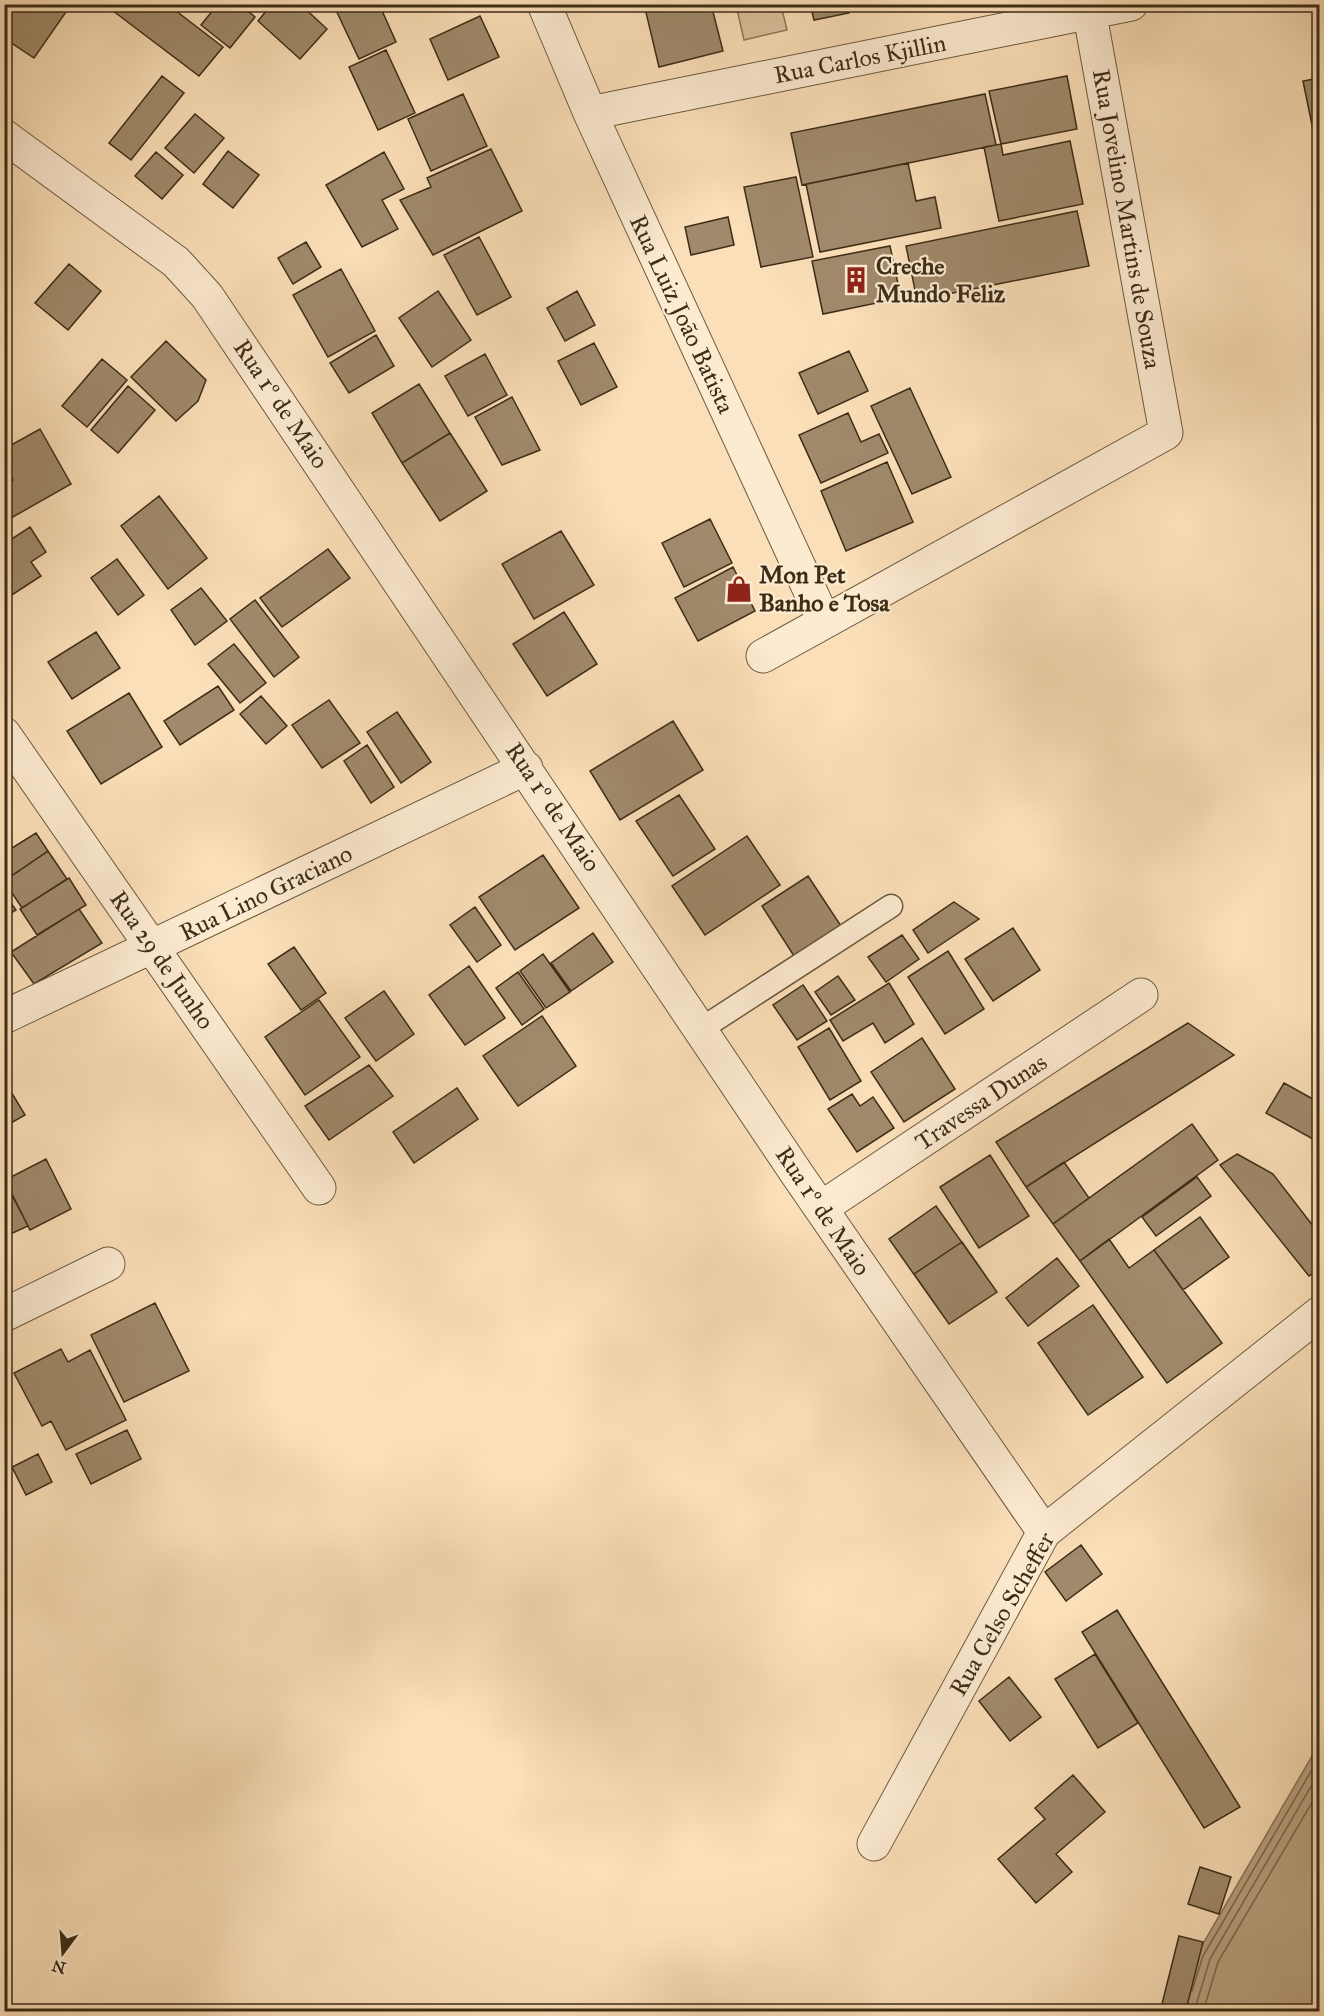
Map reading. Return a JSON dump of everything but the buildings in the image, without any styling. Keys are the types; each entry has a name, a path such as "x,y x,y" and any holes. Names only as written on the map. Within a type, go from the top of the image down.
{"street":[{"name":"Rua Luiz João Batista","path":"544,4 590,113 824,621"},
{"name":"Rua Carlos Kjillin","path":"590,113 1089,9 1131,4"},
{"name":"Rua Jovelino Martins de Souza","path":"824,621 1166,433 1089,9"},
{"name":"Rua 1º de Maio","path":"4,136 176,262 193,278 821,1208 1044,1532"},
{"path":"763,656 824,621"},
{"name":"Rua 29 de Junho","path":"4,734 319,1188"},
{"name":"Rua Lino Graciano","path":"4,1017 526,768"},
{"name":"Travessa Dunas","path":"821,1208 1141,995"},
{"path":"4,1315 108,1264"},
{"name":"Rua Celso Scheffer","path":"874,1844 1044,1532 1320,1312"}],"lane":[{"path":"701,1029 891,906"}],"shaded area":[{"path":"736,5 781,5 787,30 744,40"}],"water":[{"path":"1319,1744 1319,2011 1180,2012 1197,1954"}],"place":[{"name":"Creche Mundo Feliz","path":"856,280"},
{"name":"Mon Pet Banho e Tosa","path":"739,589"}]}
